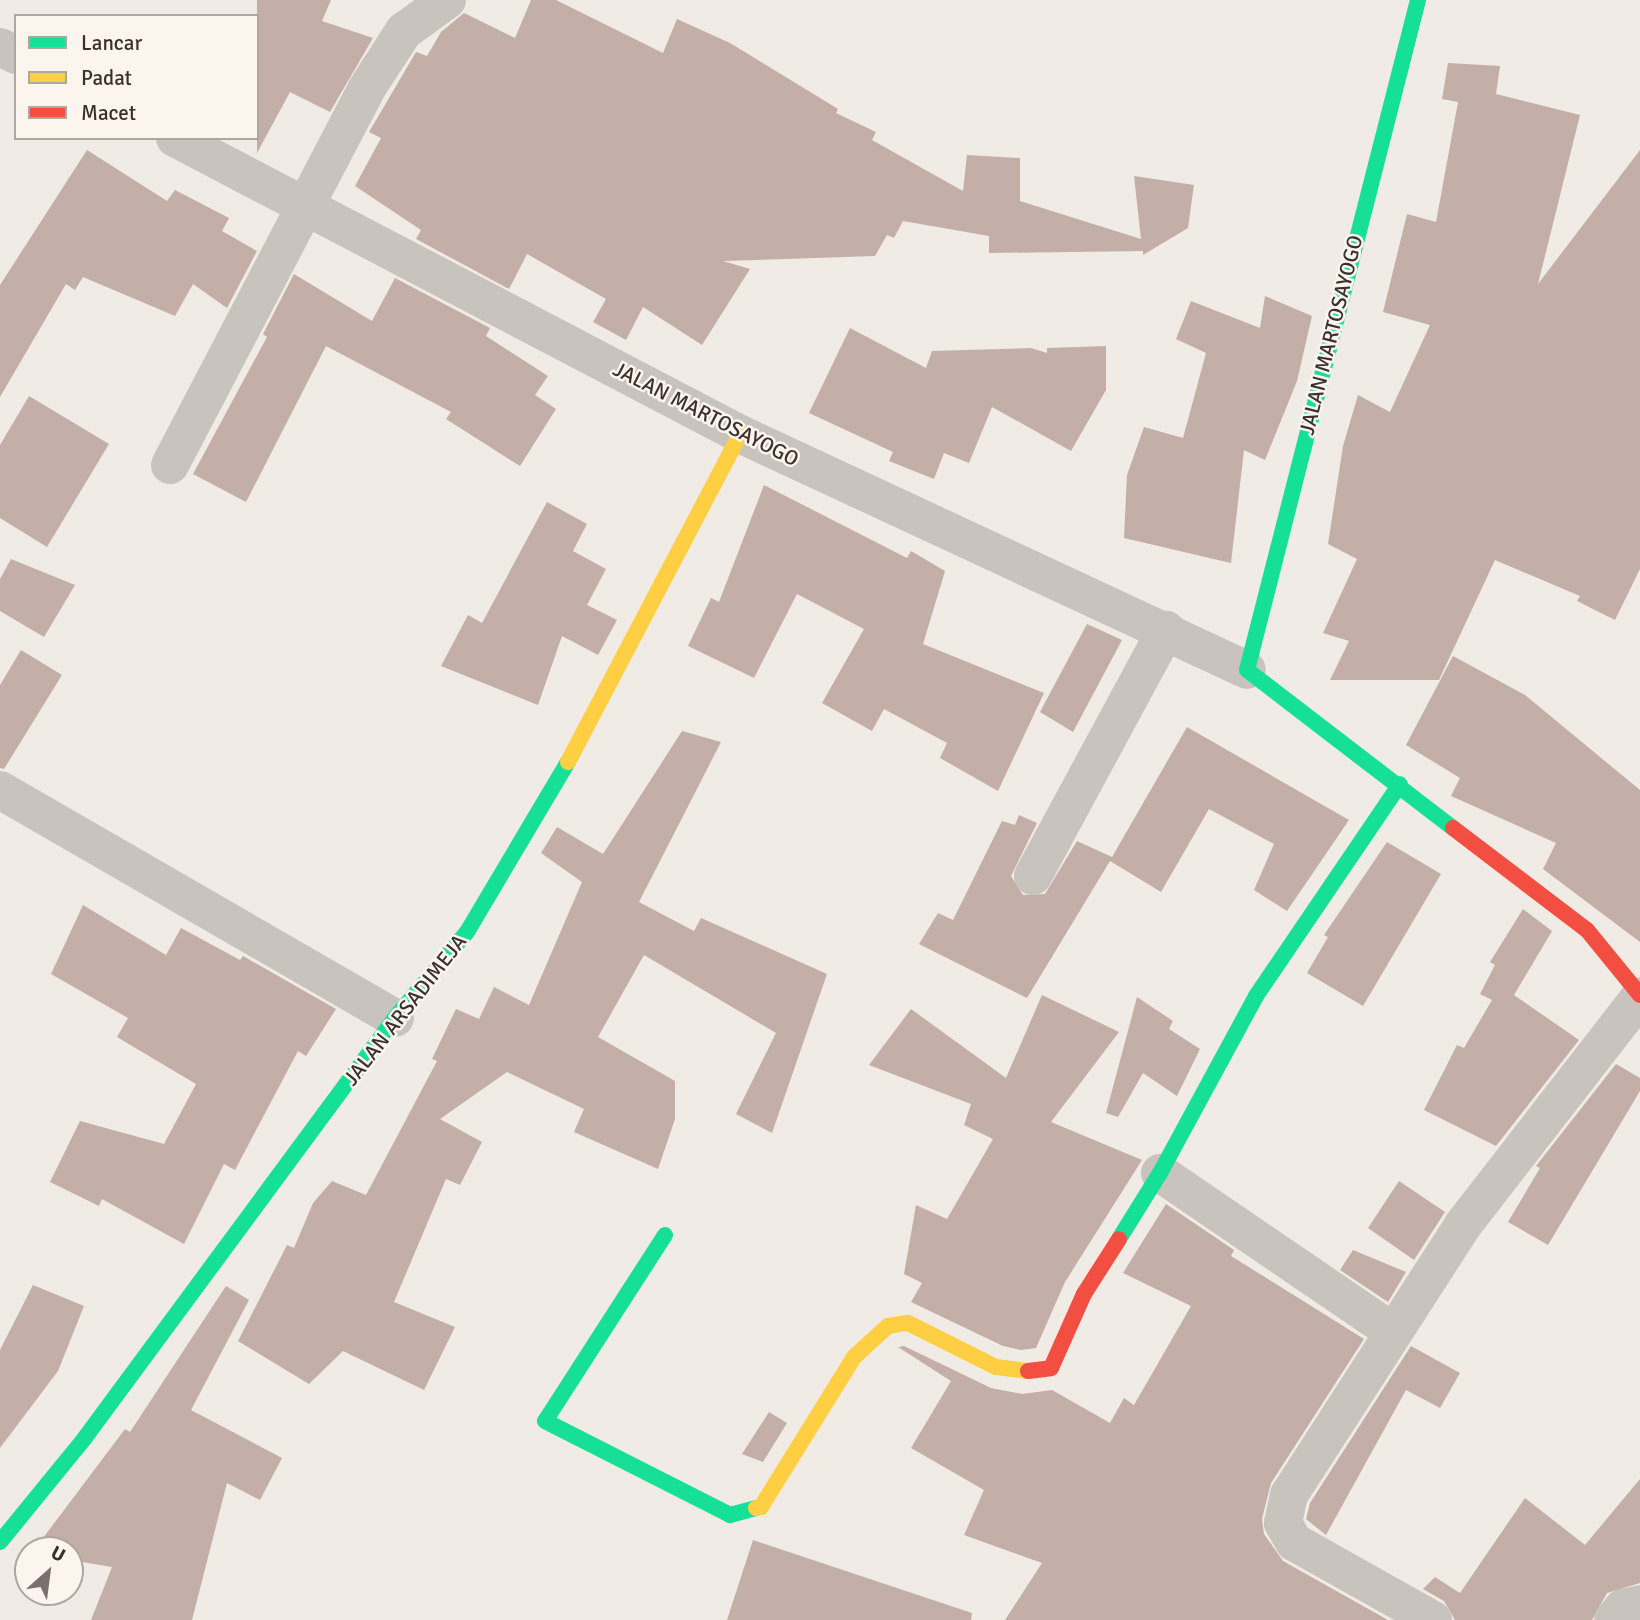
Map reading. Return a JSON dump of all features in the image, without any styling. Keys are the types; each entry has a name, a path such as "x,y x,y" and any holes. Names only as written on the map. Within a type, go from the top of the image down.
{"street":[{"path":"170,465 367,88 404,31 446,0"},
{"name":"JALAN MARTOSAYOGO","path":"1247,670 1418,0"},
{"name":"JALAN MARTOSAYOGO","path":"179,140 740,434 1167,630 1247,670 1400,784 1587,930 1640,996"},
{"name":"JALAN ARSADIMEJA","path":"0,1542 84,1439 395,1018 461,940 516,856 740,434"},
{"path":"1033,876 1167,630"},
{"path":"665,1235 545,1421 730,1515 761,1507 854,1357 888,1326 908,1323 996,1367 1020,1372 1051,1368 1084,1294 1160,1174 1256,996 1400,784"},
{"path":"0,790 395,1018"},
{"path":"1433,1620 1294,1542 1283,1524 1289,1495 1392,1332 1516,1152 1640,996"},
{"path":"1160,1174 1392,1332"},
{"path":"1613,1620 1623,1608 1640,1604"}],"building":[{"path":"257,0 331,0 322,21 373,38 330,112 290,92 257,153 259,14"},
{"path":"531,0 556,0 663,53 677,19 730,43 838,109 836,113 876,132 872,140 963,191 967,155 1020,158 1020,201 1141,239 1134,176 1194,185 1188,228 1143,255 1143,251 989,253 989,236 903,221 894,238 887,235 875,256 723,261 750,269 702,345 643,307 626,340 593,322 606,299 527,254 509,289 416,239 421,230 355,186 381,138 369,132 416,52 427,56 441,32 464,13 515,38"},
{"path":"1448,63 1500,66 1496,94 1580,115 1538,284 1640,150 1640,569 1615,620 1577,601 1580,596 1495,560 1439,680 1330,680 1349,641 1323,633 1357,559 1328,544 1343,446 1358,395 1390,412 1430,325 1383,312 1407,214 1436,222 1458,102 1442,99"},
{"path":"87,150 167,201 175,190 229,218 222,231 257,251 227,308 193,284 175,316 83,277 75,290 66,284 0,397 0,285"},
{"path":"294,274 372,321 395,278 490,328 486,336 548,376 535,395 556,409 520,466 446,419 451,412 326,346 246,502 193,474 267,337 263,334"},
{"path":"1265,296 1312,316 1297,381 1265,460 1244,450 1231,563 1124,538 1127,475 1144,427 1183,438 1206,353 1176,339 1191,301 1260,328"},
{"path":"850,328 926,368 932,351 1031,348 1047,353 1047,348 1106,346 1106,390 1071,451 992,407 969,463 944,453 934,479 889,461 893,452 809,413"},
{"path":"29,396 109,444 47,547 0,518 0,445"},
{"path":"764,485 907,558 911,551 945,571 923,644 1044,693 998,791 940,758 947,743 884,709 872,731 822,703 864,629 797,594 754,678 688,646 711,598 719,602"},
{"path":"547,502 587,524 573,551 606,569 587,605 617,620 598,655 562,636 538,705 441,666 468,615 482,623"},
{"path":"11,559 75,585 44,637 0,611 0,579"},
{"path":"1087,624 1122,640 1073,732 1040,712"},
{"path":"21,650 62,675 4,769 0,768 0,685"},
{"path":"1453,656 1525,695 1640,790 1640,942 1543,869 1556,843 1451,796 1460,778 1406,745"},
{"path":"1187,727 1349,820 1287,911 1254,890 1274,844 1209,809 1161,892 1110,861 1027,998 919,944 938,913 953,920 1002,821 1015,825 1019,815 1037,823 1011,876 1023,895 1045,894 1077,841 1112,857"},
{"path":"682,731 721,742 639,902 694,931 701,918 827,974 772,1133 736,1114 776,1033 644,955 598,1037 675,1081 675,1119 658,1169 574,1132 584,1109 507,1072 440,1119 482,1142 460,1185 446,1179 394,1302 455,1327 424,1390 343,1351 309,1384 238,1341 287,1245 294,1248 313,1203 332,1181 366,1195 437,1061 432,1059 456,1009 479,1019 494,987 529,1005 582,882 541,853 557,827 603,854"},
{"path":"1387,842 1441,874 1363,1006 1307,973 1328,937 1324,935"},
{"path":"83,905 166,955 181,928 240,960 243,956 336,1009 306,1056 298,1051 235,1170 224,1164 184,1244 102,1199 99,1206 50,1182 80,1121 164,1144 196,1084 117,1037 128,1018 51,974"},
{"path":"1523,909 1552,931 1514,995 1579,1040 1496,1146 1424,1110 1457,1045 1464,1048 1492,1000 1480,994 1495,965 1490,962"},
{"path":"1042,995 1119,1032 1051,1122 1142,1160 1065,1282 1036,1348 1021,1350 1003,1346 911,1302 922,1283 904,1274 916,1205 947,1219 993,1139 964,1125 971,1104 869,1065 911,1009 1006,1078"},
{"path":"1137,997 1173,1021 1169,1029 1200,1049 1177,1096 1143,1073 1118,1117 1106,1113"},
{"path":"1616,1064 1640,1078 1640,1091 1548,1245 1508,1222 1540,1168 1536,1166"},
{"path":"1399,1181 1445,1212 1414,1260 1368,1228"},
{"path":"1166,1204 1234,1250 1231,1256 1364,1339 1271,1483 1262,1519 1264,1534 1283,1561 1388,1620 1005,1620 1042,1563 964,1535 984,1490 911,1448 951,1381 898,1347 904,1346 991,1388 1022,1394 1052,1390 1110,1423 1124,1398 1134,1405 1191,1306 1123,1273"},
{"path":"1353,1250 1406,1272 1388,1302 1340,1270"},
{"path":"33,1285 84,1306 58,1371 0,1448 0,1350"},
{"path":"226,1286 249,1300 191,1410 282,1458 260,1500 227,1483 192,1620 91,1620 112,1567 84,1562 84,1536 45,1536 125,1429 130,1432"},
{"path":"1411,1346 1460,1373 1440,1408 1406,1390 1326,1535 1306,1519 1310,1503"},
{"path":"769,1412 787,1423 763,1462 742,1454"},
{"path":"1640,1479 1640,1583 1607,1593 1592,1620 1455,1620 1444,1601 1423,1589 1435,1577 1460,1593 1525,1498 1585,1545"},
{"path":"753,1540 972,1613 971,1620 727,1620"}],"traffic: fast":[{"path":"1418,0 1247,670 1453,828"},
{"path":"0,1542 84,1439 395,1018 467,932 568,762"},
{"path":"1119,1239 1160,1173 1256,996 1400,784"},
{"path":"665,1235 545,1421 730,1515 756,1508"}],"traffic: slow":[{"path":"568,762 740,434"},
{"path":"756,1508 761,1507 854,1357 888,1326 908,1323 996,1367 1028,1371"}],"traffic: jam":[{"path":"1453,828 1587,930 1640,995"},
{"path":"1028,1371 1051,1368 1084,1294 1119,1239"}]}
